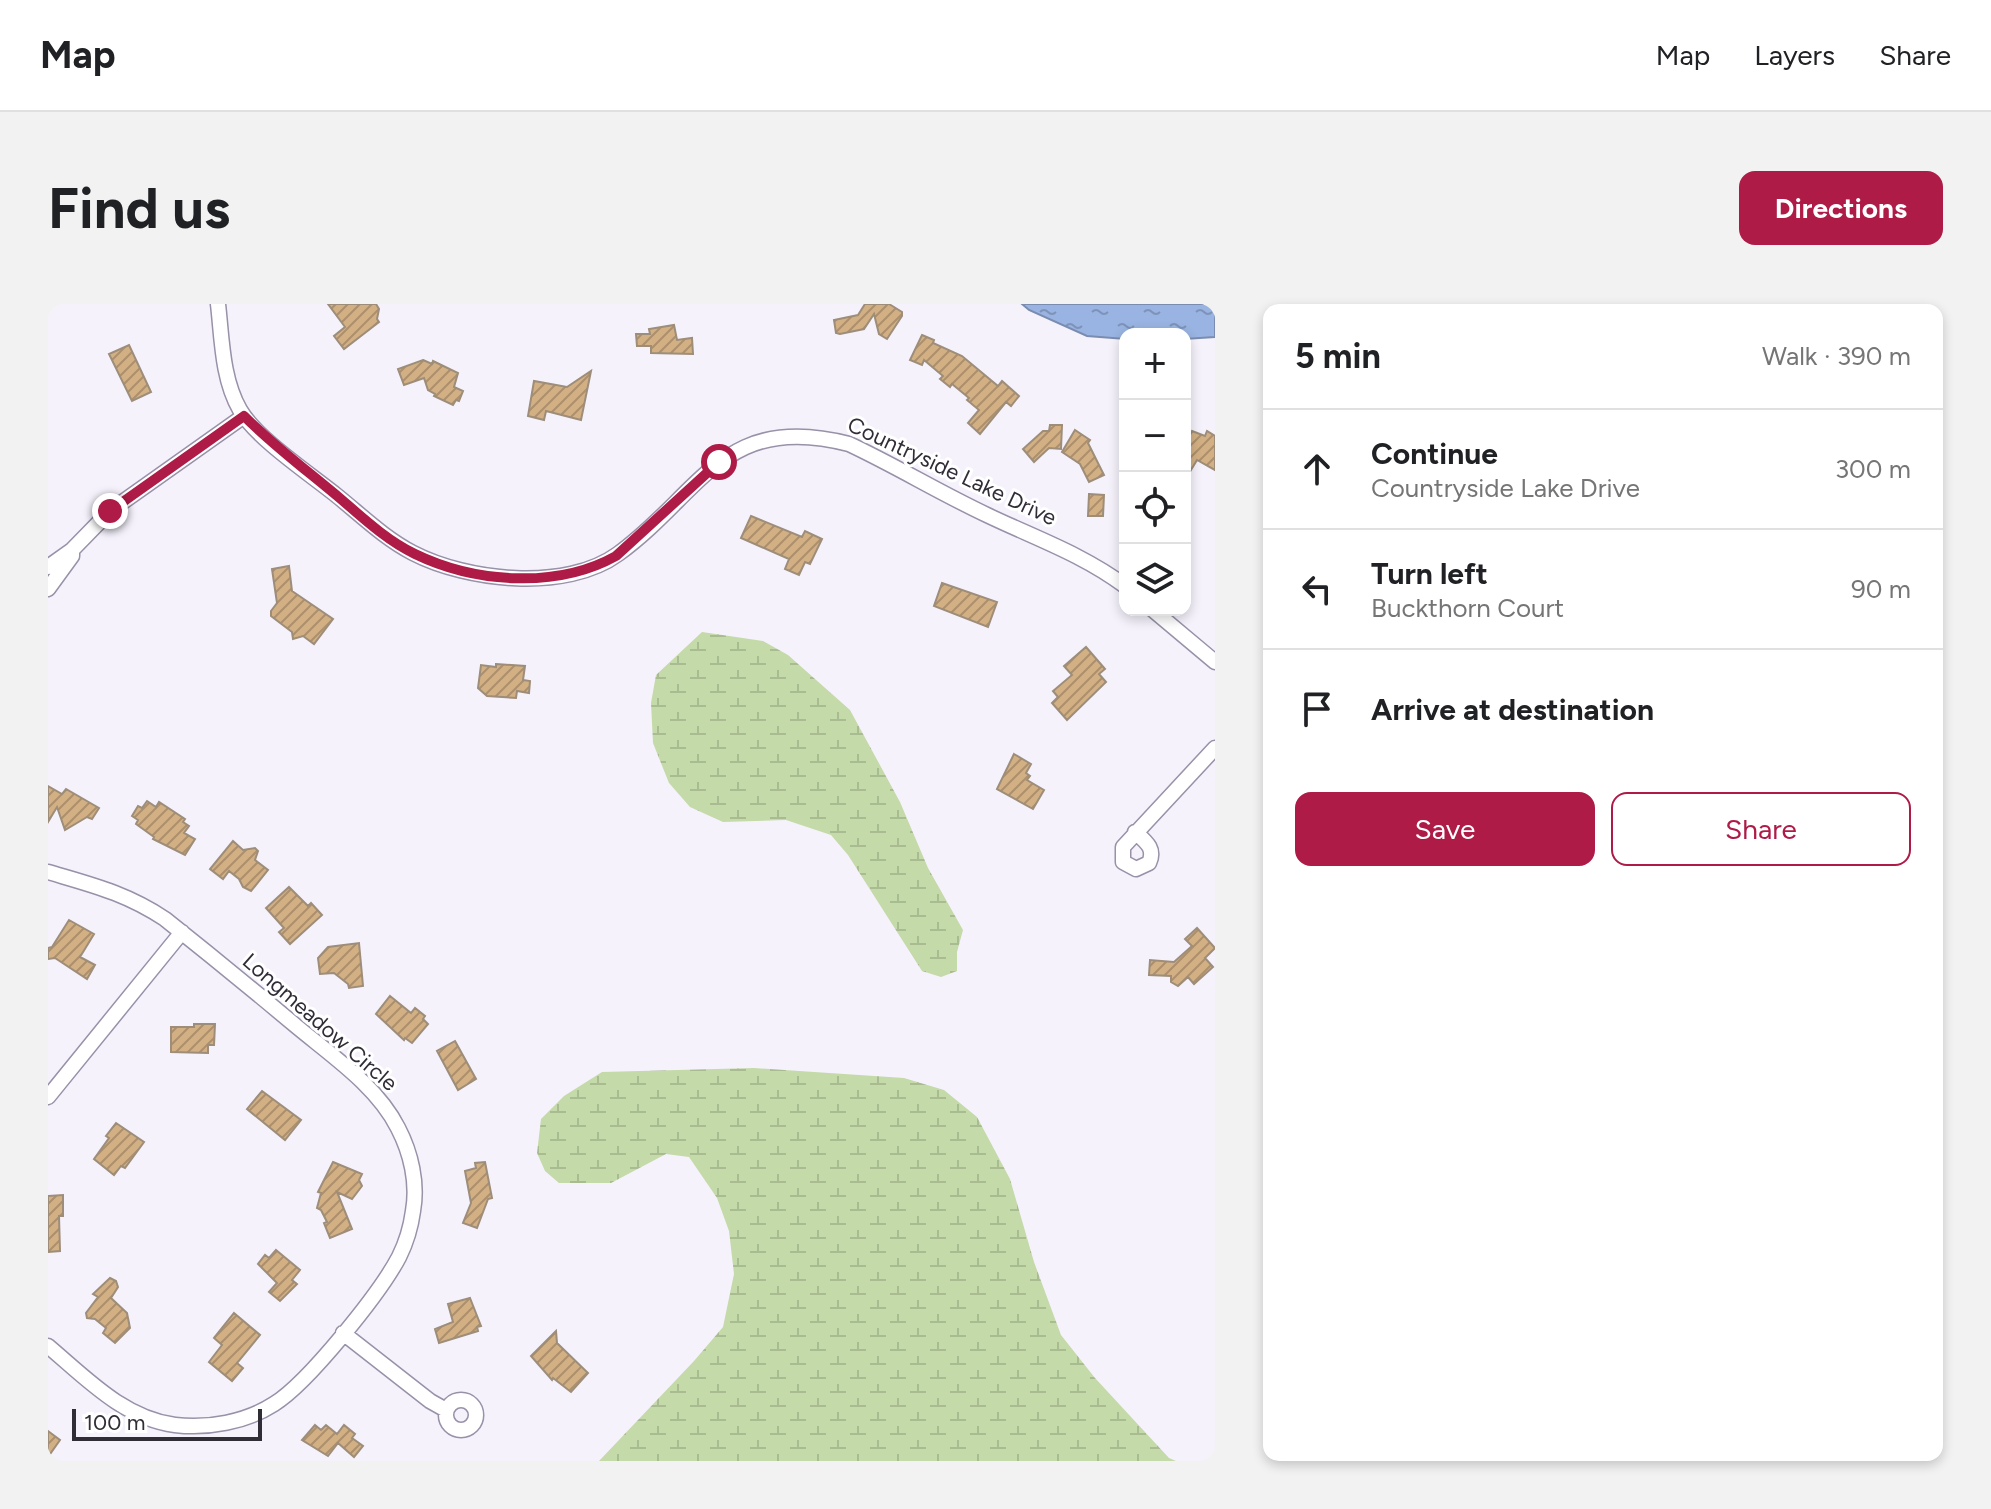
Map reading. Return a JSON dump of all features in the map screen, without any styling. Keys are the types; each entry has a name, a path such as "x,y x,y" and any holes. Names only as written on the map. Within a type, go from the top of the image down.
{"street":[{"name":"Countryside Lake Drive","path":"218,304 225,366 232,393 244,416 271,443 371,526 412,553 454,569 506,577 546,578 598,566 636,539 694,482 738,450 770,439 823,437 862,450 990,517 1082,557 1119,582"},
{"path":"48,567 72,550 110,511 244,416"},
{"path":"48,589 72,556 72,550"},
{"path":"1160,616 1215,662"},
{"path":"1135,832 1215,748"},
{"name":"Longmeadow Circle","path":"48,872 123,894 182,932 369,1089 399,1130 414,1177 413,1210 407,1238 385,1280 303,1379 274,1404 258,1413 206,1425 173,1424 136,1413 98,1389 48,1346"},
{"path":"48,1097 182,932"},
{"path":"343,1333 446,1410"}],"green space":[{"path":"702,632 763,641 788,655 850,710 900,802 928,868 963,930 957,952 957,971 941,977 922,971 848,855 831,835 786,820 723,822 690,807 669,783 653,743 651,703 656,675"},
{"path":"754,1068 904,1078 944,1090 977,1117 1010,1179 1034,1262 1061,1335 1095,1378 1169,1458 1176,1461 599,1461 723,1327 734,1274 729,1231 717,1198 689,1157 666,1154 611,1183 559,1183 545,1171 537,1153 541,1119 564,1096 602,1072"}],"water":[{"path":"1022,304 1215,304 1215,337 1191,339 1191,328 1119,328 1119,339 1087,336"}],"building":[{"path":"328,304 376,304 379,322 344,349 334,336 345,327"},
{"path":"865,304 889,304 902,312 887,339 879,334 874,314 864,329 836,333 834,320 858,315"},
{"path":"674,325 677,340 692,338 693,354 651,353 651,346 637,346 636,334 650,334 649,329"},
{"path":"922,335 962,356 998,386 1002,381 1019,396 1011,406 1006,402 980,434 968,423 979,410 967,400 969,398 940,379 943,376 924,360 922,365 910,360"},
{"path":"129,345 151,392 132,401 109,354"},
{"path":"423,360 432,364 433,361 458,373 454,387 463,391 459,401 456,400 453,405 434,396 424,378 404,385 398,369"},
{"path":"591,371 581,420 546,411 544,420 528,416 534,381 567,387"},
{"path":"1050,425 1062,425 1061,449 1049,448 1034,462 1023,449 1043,431 1049,431"},
{"path":"1075,430 1090,440 1088,443 1104,475 1089,482 1080,464 1062,452"},
{"path":"1207,431 1215,436 1215,470 1197,460 1191,470 1191,433 1205,436"},
{"path":"1089,494 1104,495 1103,516 1088,516"},
{"path":"751,516 802,537 805,531 822,539 810,564 805,562 799,575 785,569 789,559 741,538"},
{"path":"289,566 292,591 333,619 314,644 303,636 293,639 292,632 271,616 277,603 272,569"},
{"path":"942,583 997,602 988,627 934,606"},
{"path":"1086,647 1105,669 1099,674 1106,682 1067,720 1052,703 1058,697 1053,691 1072,675 1064,666"},
{"path":"496,664 525,666 523,680 530,681 529,693 517,691 516,698 487,696 478,688 481,665 496,667"},
{"path":"1014,754 1031,764 1026,773 1030,776 1027,780 1044,790 1033,809 997,789"},
{"path":"48,786 62,794 66,789 99,808 92,819 87,817 65,830 57,807 48,822"},
{"path":"147,801 156,807 159,802 185,819 183,822 189,826 184,833 195,839 185,855 153,839 136,824 138,820 132,816 138,806 142,808"},
{"path":"233,841 243,850 255,848 258,851 255,860 268,870 251,891 243,887 229,871 223,879 210,869"},
{"path":"289,887 322,915 290,944 279,932 284,928 266,908"},
{"path":"69,920 94,934 80,957 95,965 87,979 55,958 48,959 48,948 52,947"},
{"path":"1197,928 1215,948 1205,958 1213,967 1194,984 1188,977 1178,986 1171,982 1171,976 1149,975 1150,960 1174,962 1192,946 1185,939"},
{"path":"359,943 363,986 349,988 334,973 320,974 318,958 328,947"},
{"path":"390,996 411,1013 415,1008 425,1016 423,1019 428,1024 412,1043 404,1040 376,1014"},
{"path":"194,1024 215,1024 214,1045 208,1045 208,1053 171,1052 171,1027 194,1027"},
{"path":"455,1041 476,1079 458,1090 437,1051"},
{"path":"262,1091 301,1120 285,1140 247,1109"},
{"path":"116,1123 144,1142 125,1168 121,1166 114,1175 94,1159"},
{"path":"333,1162 362,1174 359,1180 362,1186 352,1199 337,1192 352,1229 330,1238 324,1223 327,1222 317,1208 321,1193 318,1192"},
{"path":"485,1162 492,1198 488,1199 477,1228 463,1223 471,1203 465,1171 476,1168 475,1163"},
{"path":"63,1195 63,1216 59,1216 60,1251 48,1252 48,1196"},
{"path":"276,1250 300,1270 292,1280 297,1284 280,1301 269,1292 277,1283 258,1264 265,1255 269,1258"},
{"path":"110,1278 116,1281 118,1287 111,1298 127,1313 130,1328 115,1343 103,1333 106,1328 95,1319 87,1318 86,1313 98,1297 93,1294"},
{"path":"470,1298 481,1326 477,1327 478,1331 439,1343 435,1329 453,1322 448,1304"},
{"path":"234,1313 260,1335 237,1363 243,1368 232,1381 209,1362 222,1345 214,1338"},
{"path":"556,1331 557,1343 588,1373 571,1392 552,1380 531,1356"},
{"path":"315,1425 321,1430 326,1425 337,1434 344,1425 355,1434 352,1438 363,1446 354,1457 338,1443 328,1456 302,1440"},
{"path":"48,1431 60,1440 48,1457"}],"route":[{"path":"110,511 244,416 271,443 371,526 412,553 454,569 506,577 546,578 598,566 616,556 719,462"}]}
